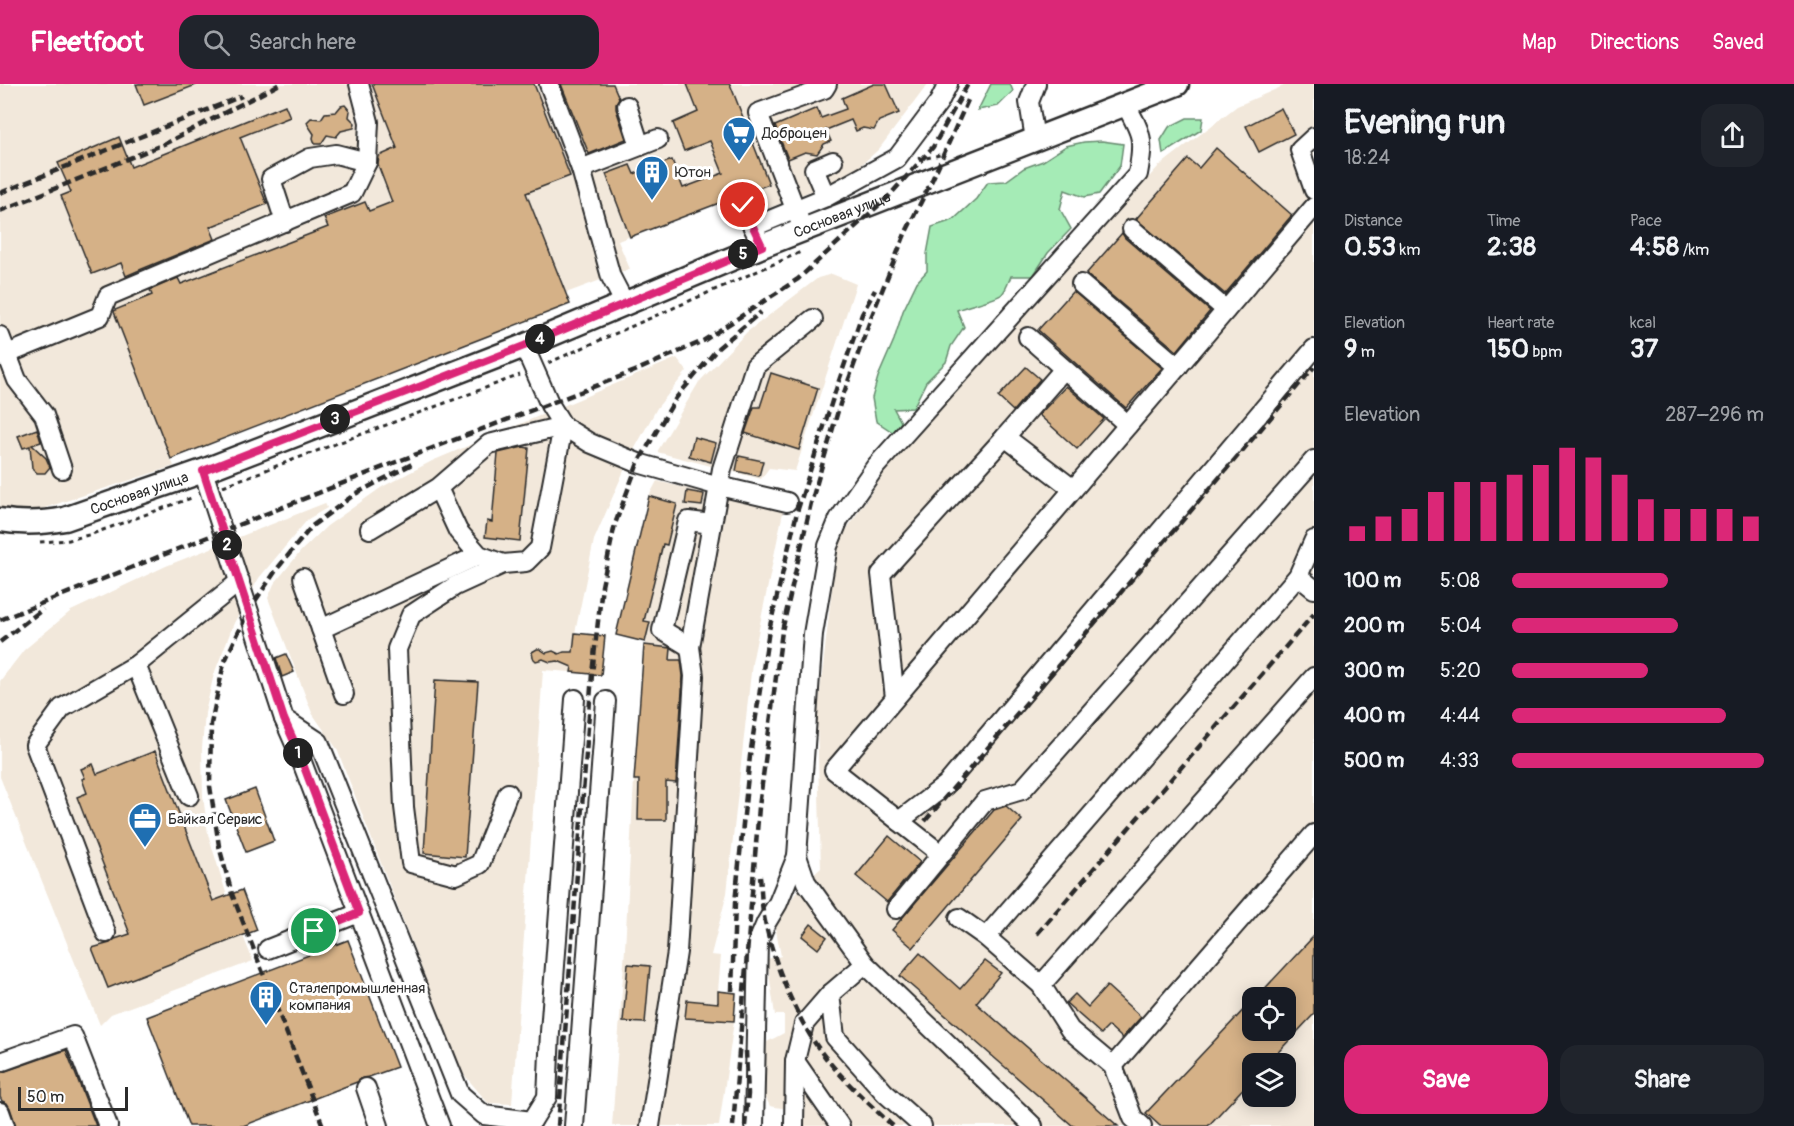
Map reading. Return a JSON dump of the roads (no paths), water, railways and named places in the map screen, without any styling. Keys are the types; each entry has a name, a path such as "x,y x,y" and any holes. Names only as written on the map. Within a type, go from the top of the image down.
{"main road":[{"name":"Сосновая улица","path":"0,520 33,523 65,519 203,471 524,346 625,304 757,237 802,230 1177,84"}],"street":[{"path":"4,356 99,316 108,296 352,193 367,162 369,122 359,84"},
{"path":"549,84 581,169 611,277 625,304"},
{"path":"802,230 758,113 824,89 826,84"},
{"path":"743,205 757,237 795,209 826,197 897,158 939,102 948,84"},
{"path":"1035,139 1029,102 1036,84"},
{"path":"754,1126 758,942 778,903 796,856 813,634 828,546 839,519 876,466 1138,174 1143,148 1139,128 1125,104"},
{"path":"627,106 640,146"},
{"path":"1314,137 1300,150 1314,190"},
{"path":"581,169 658,139"},
{"path":"285,222 271,179 310,158 336,154 367,162"},
{"path":"826,197 814,169 833,160"},
{"path":"941,854 834,770 1314,207"},
{"path":"1132,229 1226,310"},
{"path":"1081,284 1178,367"},
{"path":"650,1126 677,952 694,676 690,647 722,469 755,366 813,319"},
{"path":"0,336 4,356 17,380 44,415 62,469"},
{"path":"1028,337 1128,425"},
{"path":"524,346 550,405 563,426 590,444 638,463 786,502"},
{"path":"899,821 946,785 1314,349"},
{"path":"895,698 881,574 1064,369"},
{"path":"370,529 438,488 489,444 563,426"},
{"path":"508,793 480,864 456,875 411,863 404,807 397,649 411,615 455,586 503,564 526,562 540,548 563,426"},
{"path":"1005,437 1073,489"},
{"path":"896,909 985,801 1022,790 1314,460"},
{"path":"203,471 284,719 440,1126"},
{"path":"438,488 458,531 479,555 503,564"},
{"path":"690,647 662,630 688,521 712,524"},
{"path":"986,937 1298,576 1314,540"},
{"path":"321,629 479,555"},
{"path":"1298,576 1314,590"},
{"path":"303,578 344,694"},
{"path":"106,933 35,745 62,708 136,665 240,581"},
{"path":"136,665 189,796"},
{"path":"1041,985 1314,677"},
{"path":"284,719 319,742 460,1095 484,1115 533,1124 548,1097 550,1032 575,699"},
{"path":"574,1126 606,702"},
{"path":"1113,1066 1314,834"},
{"path":"796,856 806,882 865,964 1033,1126"},
{"path":"268,949 359,913"},
{"path":"959,918 986,937 1041,985 1070,1030 1113,1066 1133,1118 1142,1126"},
{"path":"794,1126 795,1061 804,1024 830,994 865,964"},
{"path":"830,994 835,1037 885,1093 922,1126"},
{"path":"0,1062 73,1036 108,1126"},
{"path":"795,1061 840,1126"},
{"path":"366,1088 379,1126"},
{"path":"0,1112 5,1126"}],"railway":[{"path":"0,211 164,144 280,84"},
{"path":"0,620 396,462 635,371 703,341 798,279 889,196 933,147 968,84"},
{"path":"0,193 242,96"},
{"path":"733,1126 759,807 782,631 811,503 840,404 872,315 905,234 968,100"},
{"path":"732,991 735,903 750,756 769,630 797,512 862,314 875,290"},
{"path":"558,1126 592,674 602,586 615,524 638,463 676,398 718,348 761,312"},
{"path":"925,821 1314,367"},
{"path":"323,1126 232,894 219,846 210,786 211,724 224,663 249,610 277,569 312,526 355,494 414,463"},
{"path":"0,642 43,609"},
{"path":"1037,934 1314,614"},
{"path":"760,876 765,922 776,962 802,1021 830,1063 893,1126"},
{"path":"745,1126 748,1094 746,1051"}],"place":[{"name":"Доброцен","path":"739,162"},
{"name":"Ютон","path":"652,201"},
{"name":"Байкал Сервис","path":"145,848"},
{"name":"Сталепромышленная компания","path":"266,1026"}]}
